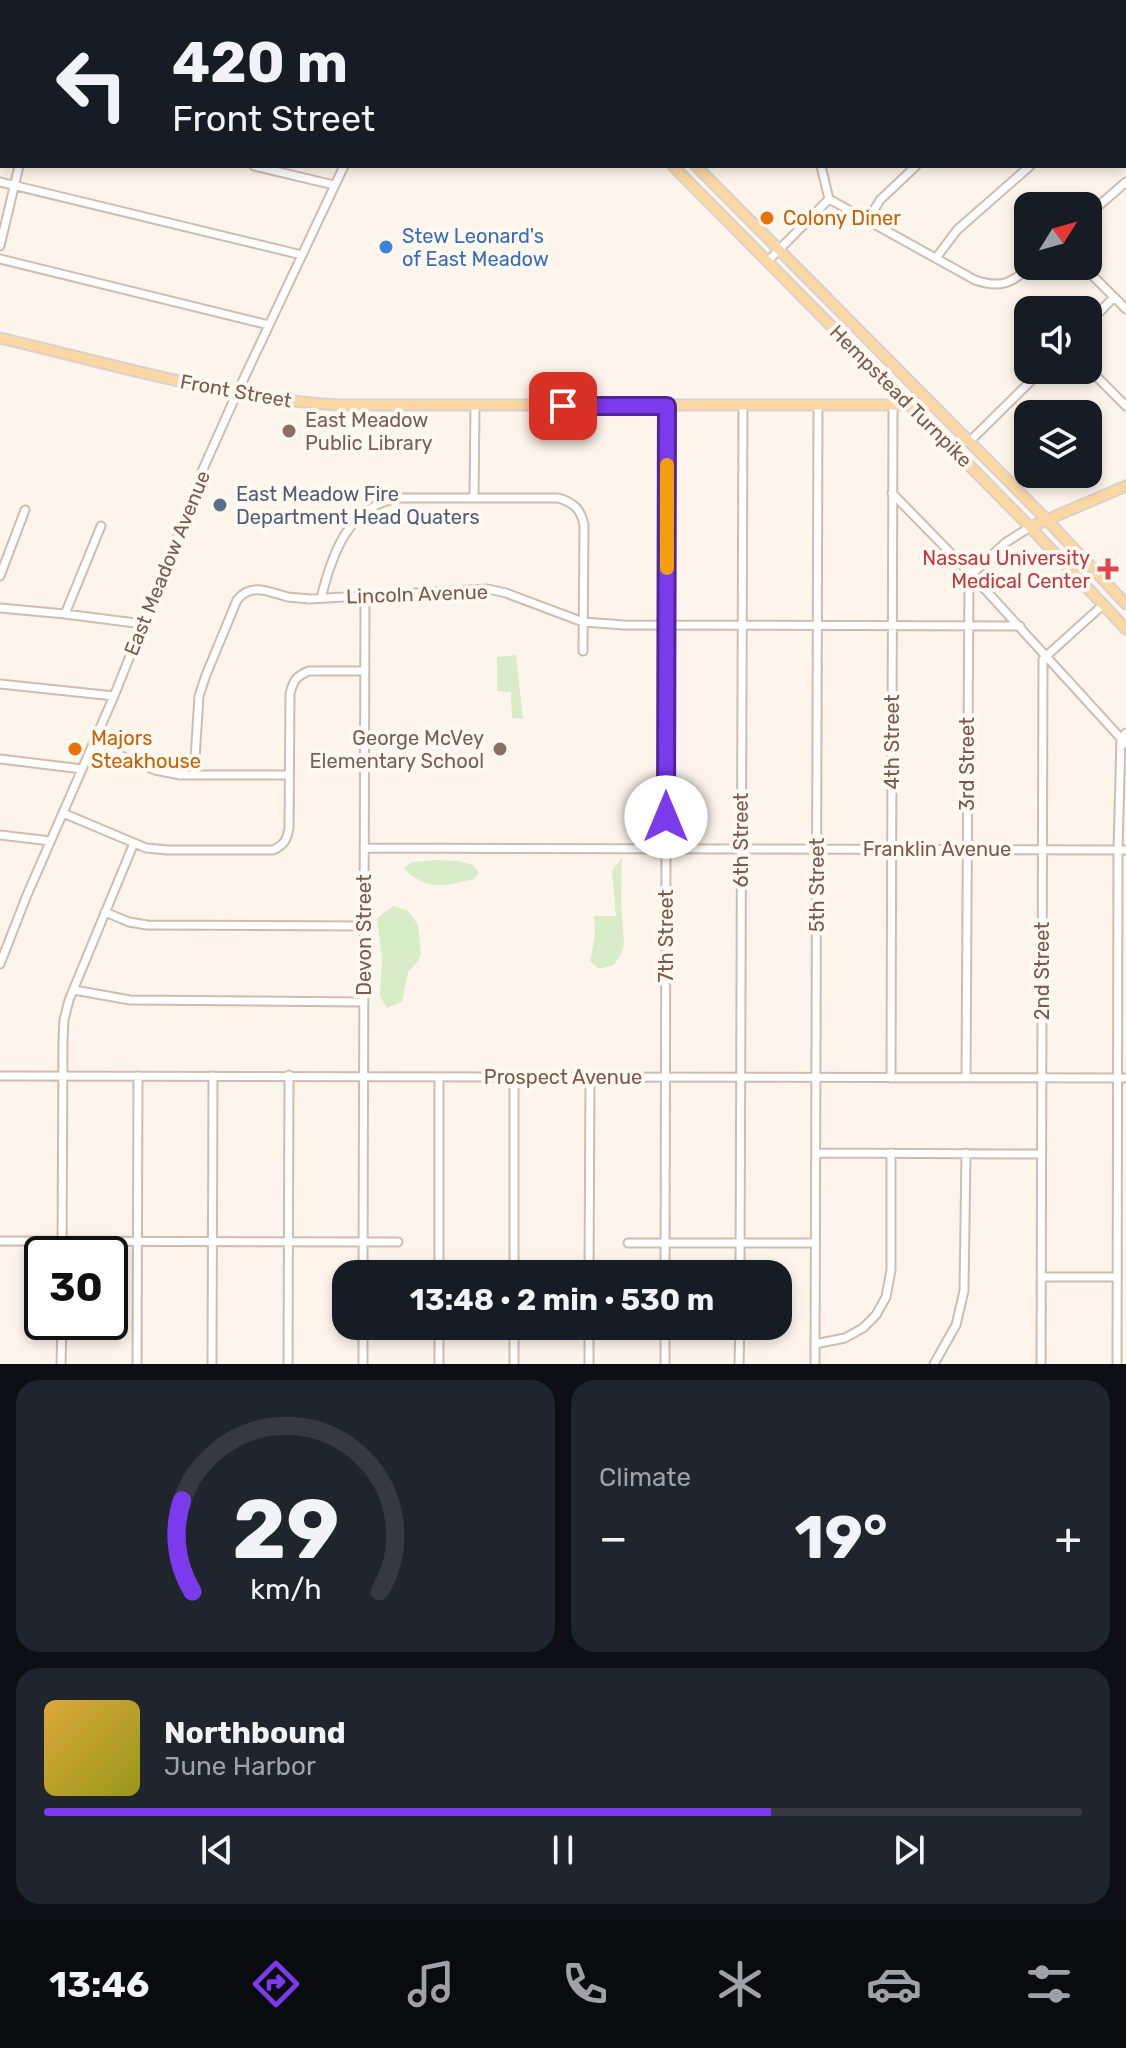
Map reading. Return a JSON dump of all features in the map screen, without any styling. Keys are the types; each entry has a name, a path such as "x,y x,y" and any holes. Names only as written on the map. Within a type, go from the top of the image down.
{"main road":[{"name":"Hempstead Turnpike","path":"675,168 1030,527 1126,629"},
{"name":"Hempstead Turnpike","path":"698,168 1047,520 1126,604"},
{"name":"Front Street","path":"0,338 237,393 294,402 475,406 933,405"},
{"path":"1030,527 1126,486"}],"street":[{"path":"0,246 19,168"},
{"path":"262,168 334,185"},
{"name":"East Meadow Avenue","path":"0,964 114,696 203,469 343,168"},
{"path":"821,168 829,199 975,280 987,284 1014,280"},
{"path":"868,220 880,200 914,168"},
{"path":"936,258 957,230 1028,168"},
{"path":"0,182 302,255"},
{"path":"1102,203 1126,182"},
{"path":"767,262 829,199"},
{"path":"0,259 269,325"},
{"path":"1097,280 1126,309"},
{"path":"1102,309 1114,297"},
{"path":"1102,382 1126,406"},
{"path":"969,442 1028,384"},
{"path":"474,497 475,406"},
{"name":"7th Street","path":"665,1260 667,406"},
{"name":"6th Street","path":"740,1260 743,406"},
{"name":"5th Street","path":"815,1364 818,406"},
{"name":"4th Street","path":"891,1078 893,406"},
{"path":"892,493 1124,739 1117,1364"},
{"path":"321,598 327,572 342,536 365,511 394,498 544,497 568,501 577,507 584,525 583,651"},
{"path":"0,576 25,510"},
{"path":"65,614 101,526"},
{"path":"971,574 1005,543 1030,527"},
{"name":"3rd Street","path":"966,1078 968,626 971,574"},
{"name":"Lincoln Avenue","path":"194,775 199,696 237,600 250,590 321,598 488,589 583,622 624,625 1020,626"},
{"name":"Devon Street","path":"363,1260 365,596"},
{"path":"1047,656 1104,604"},
{"path":"0,608 143,624"},
{"name":"2nd Street","path":"1041,1364 1043,659 1047,656"},
{"path":"63,813 146,848 273,850 282,846 288,834 290,694 294,680 309,671 365,671"},
{"path":"0,684 114,696"},
{"path":"93,744 155,770 180,775 289,775"},
{"path":"0,759 82,769"},
{"path":"0,835 50,841"},
{"path":"62,1236 64,1020 134,843"},
{"name":"Franklin Avenue","path":"364,848 1122,850"},
{"path":"105,912 129,922 147,925 364,926"},
{"path":"74,990 130,1000 363,1002"},
{"path":"288,1364 289,1075"},
{"name":"Prospect Avenue","path":"0,1076 1122,1078"},
{"path":"137,1364 138,1076"},
{"path":"212,1364 213,1076"},
{"path":"439,1077 439,1260"},
{"path":"514,1077 514,1260"},
{"path":"589,1260 590,1077"},
{"path":"816,1153 1041,1154"},
{"path":"815,1344 845,1338 863,1328 876,1315 886,1297 891,1270 891,1153"},
{"path":"935,1363 956,1325 964,1291 966,1153"},
{"path":"0,1241 24,1241"},
{"path":"128,1241 398,1242"},
{"path":"628,1243 815,1243"},
{"path":"1041,1277 1116,1277"},
{"path":"61,1364 62,1340"},
{"path":"363,1340 363,1364"},
{"path":"439,1340 439,1364"},
{"path":"514,1340 514,1364"},
{"path":"589,1340 589,1364"},
{"path":"665,1340 665,1364"},
{"path":"739,1364 740,1340"}],"green space":[{"path":"516,655 523,719 512,718 511,692 497,691 497,657"},
{"path":"622,858 624,943 614,965 599,969 590,961 595,936 594,916 616,916 612,871"},
{"path":"437,860 473,865 479,873 474,879 437,885 421,881 403,868 412,862"},
{"path":"394,906 408,911 418,925 421,954 408,972 402,1002 387,1008 380,996 382,959 377,918"}],"slow traffic":[{"path":"667,465 667,568"}],"place":[{"name":"Colony Diner","path":"767,218"},
{"name":"Stew Leonard's of East Meadow","path":"386,247"},
{"name":"East Meadow Public Library","path":"289,431"},
{"name":"East Meadow Fire Department Head Quaters","path":"220,505"},
{"name":"Nassau University Medical Center","path":"1108,569"},
{"name":"Majors Steakhouse","path":"75,749"},
{"name":"George McVey Elementary School","path":"500,749"}],"route":[{"path":"563,406 667,406 666,817"}]}
